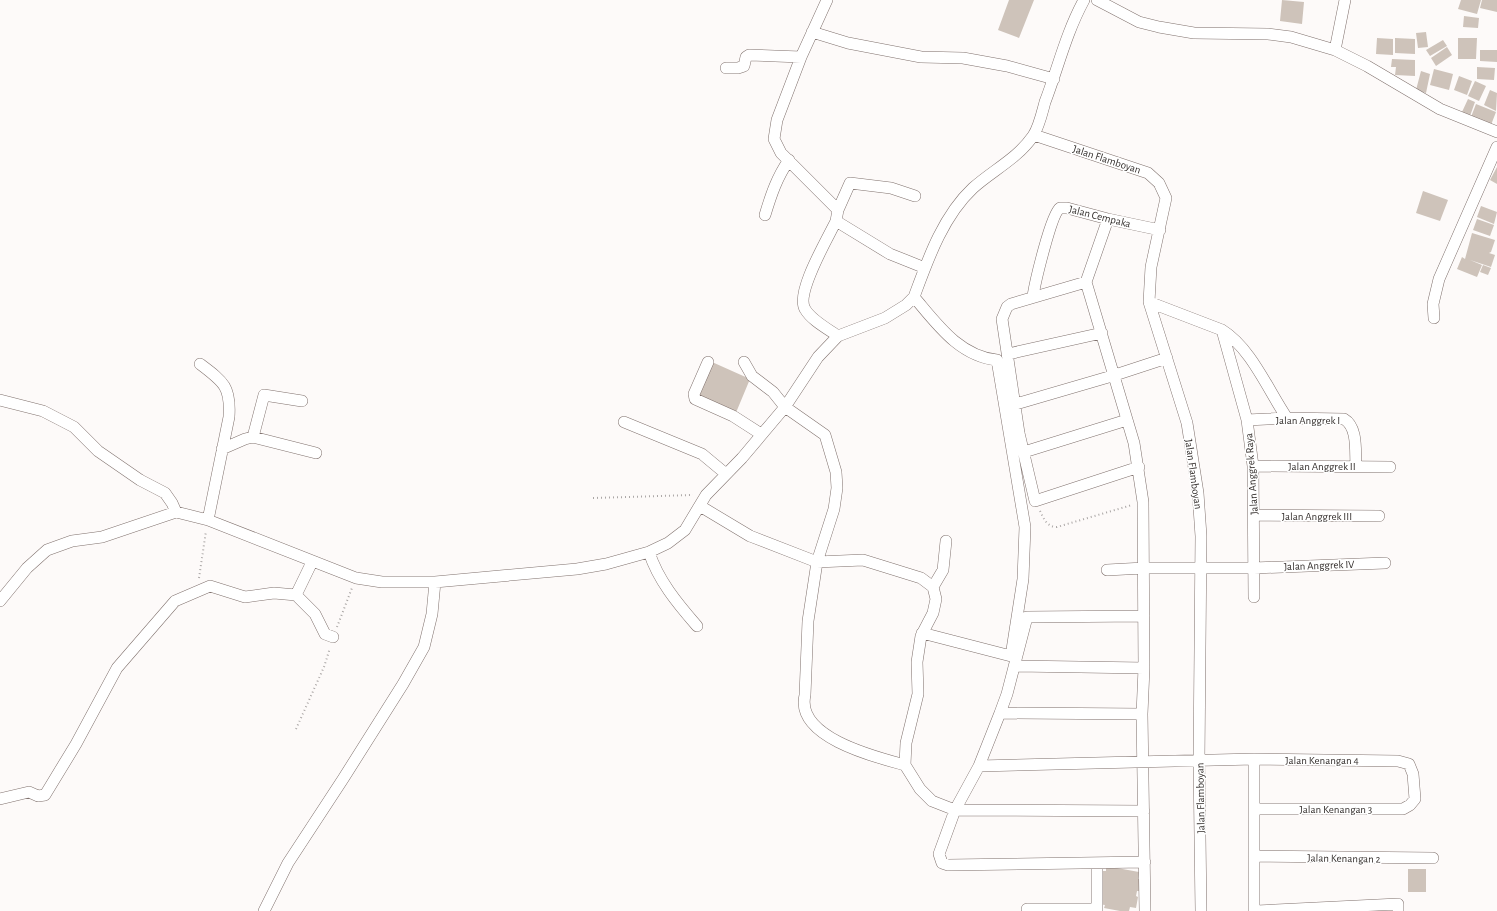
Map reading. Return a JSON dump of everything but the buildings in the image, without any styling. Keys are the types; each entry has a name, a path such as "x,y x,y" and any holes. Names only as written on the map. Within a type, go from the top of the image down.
{"street":[{"path":"827,0 801,57 776,120 774,131 776,145 837,216 890,254 924,268"},
{"path":"0,602 27,568 47,550 72,541 102,537 176,512 208,520 356,578 405,583 435,582 577,569 606,564 649,552 668,543 685,530 706,495 742,458 785,407 818,357 838,336 885,318 906,305 914,297 924,268 940,234 962,199 974,187 1017,154 1034,135 1054,79 1061,53 1074,18 1084,0"},
{"path":"1097,0 1139,22 1159,27 1194,33 1268,34 1291,37 1335,50 1367,66 1440,109 1497,132"},
{"path":"1335,50 1345,0"},
{"path":"812,32 848,43 921,58 963,58 1007,66 1054,79"},
{"path":"726,68 744,66 746,57 749,55 801,57"},
{"name":"Jalan Flamboyan","path":"1034,135 1148,173 1155,177 1164,189 1166,198 1151,267 1149,302 1187,424 1194,458 1201,536 1199,761 1201,911"},
{"path":"1434,318 1433,304 1439,279 1497,147"},
{"path":"765,215 773,190 789,160"},
{"path":"838,336 805,310 802,298 806,283 837,216 850,183 891,188 915,196"},
{"name":"Jalan Cempaka","path":"1033,296 1040,265 1058,210 1067,208 1108,219 1160,230"},
{"path":"1108,219 1086,282 1102,333 1112,376 1127,420 1139,467 1143,502 1144,668 1142,714 1144,762 1145,911"},
{"path":"1086,282 1033,296 1012,304 1004,312 1002,324 1024,452 1035,501 1139,467"},
{"path":"914,297 958,345 983,359 997,360 1025,527 1023,579 1011,656 922,633"},
{"path":"1149,302 1222,330 1231,335 1242,346 1287,418"},
{"name":"Jalan Anggrek Raya","path":"1222,330 1247,420 1253,466 1254,597"},
{"path":"1008,354 1102,333"},
{"path":"1016,404 1167,358"},
{"path":"708,362 694,394 695,398 733,416 761,434"},
{"path":"744,362 752,376 773,392 785,407 825,435 834,466 836,488 834,509 816,562 808,621 805,696 803,704 804,711 812,724 826,735 868,754 904,765"},
{"path":"200,364 221,381 229,394 229,417 208,520"},
{"path":"253,437 264,395 302,401"},
{"path":"0,400 43,411 74,427 98,451 140,480 165,493 176,512"},
{"name":"Jalan Anggrek I","path":"1247,420 1287,418 1344,419 1348,421 1353,429 1356,465"},
{"path":"1024,452 1127,420"},
{"path":"624,422 702,454 726,474"},
{"path":"222,449 253,437 316,453"},
{"name":"Jalan Anggrek II","path":"1253,466 1356,465 1390,467"},
{"path":"700,506 750,536 816,562 863,560 921,578 933,588 936,599 935,606 922,633 917,662 918,694 906,743 904,765 920,789 932,802 955,810 1144,811"},
{"name":"Jalan Anggrek III","path":"1254,515 1379,516"},
{"path":"933,588 943,570 946,541"},
{"path":"649,552 654,568 697,626"},
{"path":"296,595 312,562"},
{"name":"Jalan Anggrek IV","path":"1107,570 1144,568 1254,568 1385,562"},
{"path":"264,911 288,863 363,748 424,647 432,614 435,582"},
{"path":"0,799 29,792 38,796 45,795 76,744 117,668 176,601 210,586 245,597 274,593 296,595 315,614 325,634 333,637"},
{"path":"1144,616 1027,617 1000,713 979,766 955,810 939,854 940,861 944,864 1144,862"},
{"path":"1014,666 1144,668"},
{"path":"1000,713 1142,714"},
{"path":"1254,759 1255,911 1398,904 1398,911"},
{"name":"Jalan Kenangan 4","path":"979,766 1254,759 1404,762 1409,764 1413,774 1415,799"},
{"name":"Jalan Kenangan 3","path":"1254,809 1402,809 1415,799"},
{"name":"Jalan Kenangan 2","path":"1254,856 1433,858"},
{"path":"1027,909 1097,910 1097,863"}],"path":[{"path":"594,498 706,495"},
{"path":"1035,501 1046,522 1053,527 1092,518 1143,502"},
{"path":"197,592 208,520"},
{"path":"296,729 324,667 333,637 356,578"}]}
